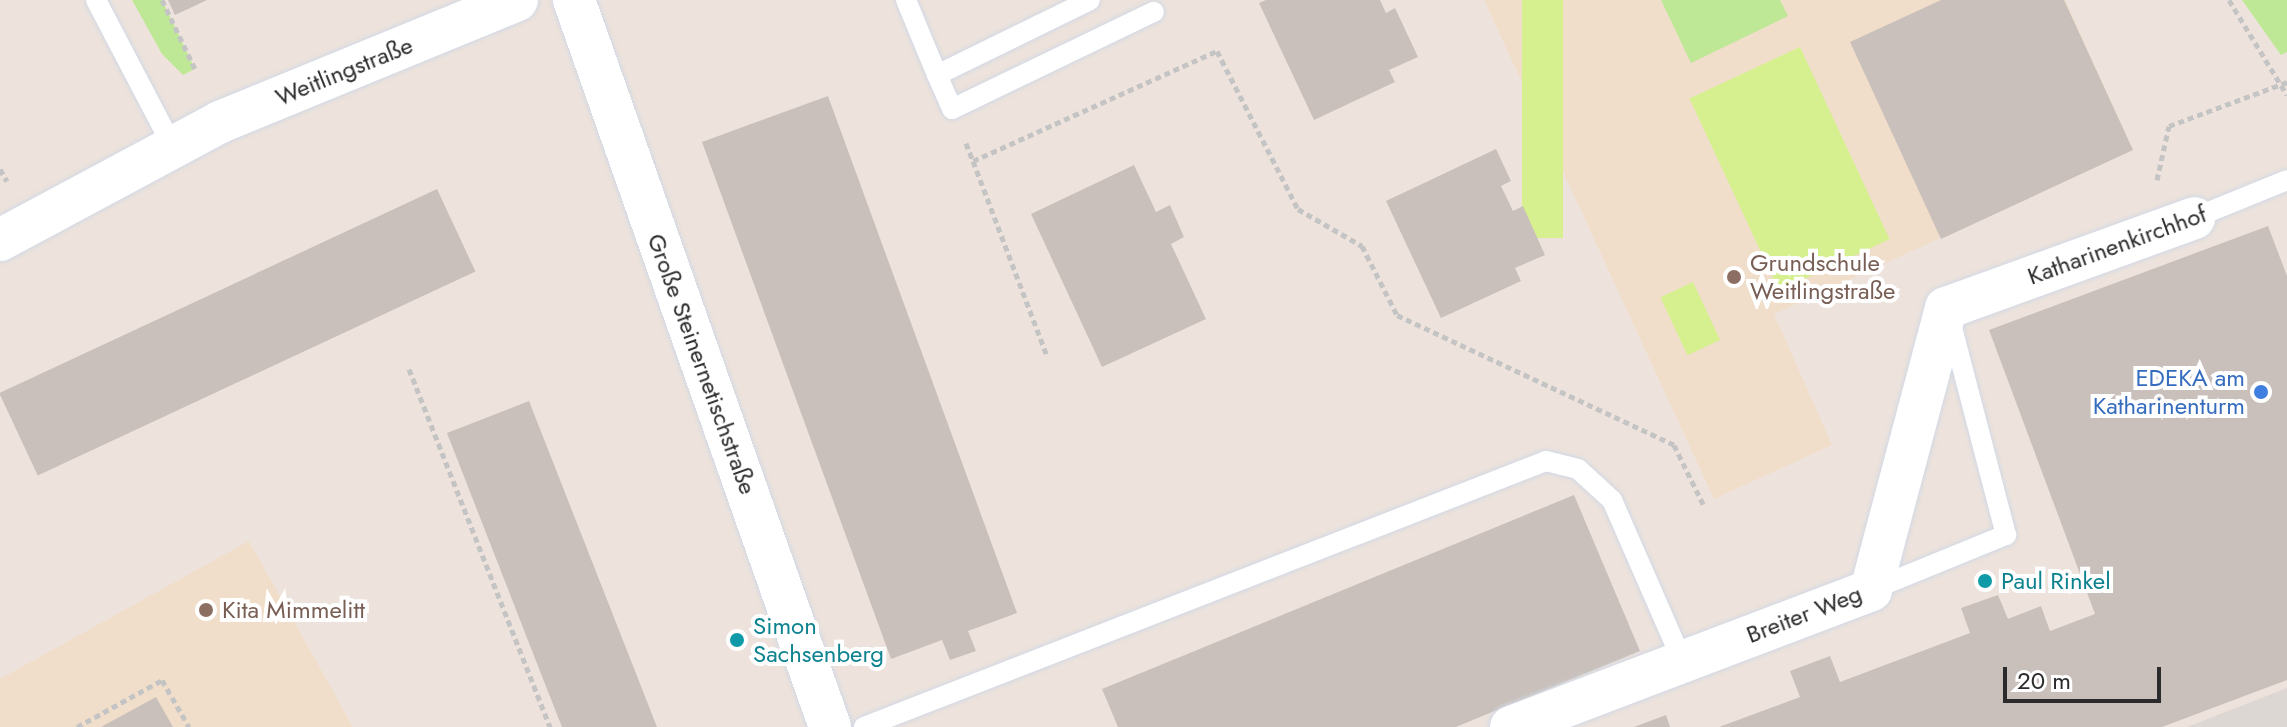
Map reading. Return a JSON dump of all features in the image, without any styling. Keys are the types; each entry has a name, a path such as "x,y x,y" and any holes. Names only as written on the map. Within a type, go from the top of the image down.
{"street":[{"name":"Weitlingstraße","path":"0,240 173,147 517,0"},
{"name":"Große Steinernetischstraße","path":"574,0 830,727"},
{"name":"Katharinenkirchhof","path":"1946,308 2194,218"},
{"name":"Breiter Weg","path":"1511,727 1871,590 1946,308"}],"lane":[{"path":"96,0 173,147"},
{"path":"906,0 952,109 1154,12"},
{"path":"937,75 1090,0"},
{"name":"Katharinenkirchhof","path":"2194,218 2287,180"},
{"path":"1871,590 2006,535 1946,308"},
{"path":"864,727 1546,461 1578,469 1612,500 1682,660"}],"path":[{"path":"162,0 195,69"},
{"path":"2229,0 2285,83 2287,95"},
{"path":"973,161 1217,51 1298,209 1362,246 1397,315 1674,445 1703,504"},
{"path":"2156,185 2169,126 2285,83"},
{"path":"952,109 1047,356"},
{"path":"409,369 550,727"},
{"path":"77,727 162,680 189,727"}],"shaded area":[{"name":"Grundschule Weitlingstraße","path":"1484,0 2065,0 2133,150 1774,314 1832,445 1714,499"},
{"name":"Kita Mimmelitt","path":"249,541 353,727 0,727 0,679"},
{"path":"2287,688 2287,727 2187,727"}],"green space":[{"path":"132,0 162,0 195,69 183,75 162,54"},
{"path":"1522,0 1563,0 1563,238 1522,238"},
{"path":"1661,0 1780,0 1788,16 1691,63"},
{"path":"2242,0 2287,0 2287,52 2281,55"},
{"path":"1800,47 1890,239 1779,291 1689,99"},
{"path":"1693,282 1720,340 1687,355 1660,297"}],"building":[{"path":"168,0 207,0 175,15"},
{"path":"1266,0 1380,0 1386,13 1395,8 1418,57 1389,70 1395,82 1314,120 1259,3"},
{"path":"1941,0 2064,0 2133,150 1941,239 1850,42"},
{"path":"828,96 1017,613 968,631 976,651 950,660 942,640 891,659 702,142"},
{"path":"1496,149 1511,181 1501,186 1513,211 1523,206 1545,255 1515,268 1521,281 1441,318 1386,201"},
{"path":"1134,165 1156,212 1170,205 1184,237 1171,244 1206,319 1102,367 1031,214"},
{"path":"437,189 475,271 38,476 0,393"},
{"path":"2268,226 2287,276 2287,680 2162,727 1719,727 1800,697 1790,671 1830,656 1840,682 1970,633 1961,608 1998,595 2008,619 2041,606 2050,631 2095,614 1989,330"},
{"path":"529,401 657,727 562,727 545,684 447,433"},
{"path":"1574,495 1640,651 1456,727 1118,727 1102,689"},
{"path":"156,697 173,727 101,727"},
{"path":"1666,715 1670,727 1634,727"}],"place":[{"name":"Grundschule Weitlingstraße","path":"1734,277"},
{"name":"EDEKA am Katharinenturm","path":"2261,392"},
{"name":"Paul Rinkel","path":"1985,581"},
{"name":"Kita Mimmelitt","path":"206,610"},
{"name":"Simon Sachsenberg","path":"737,640"}]}
